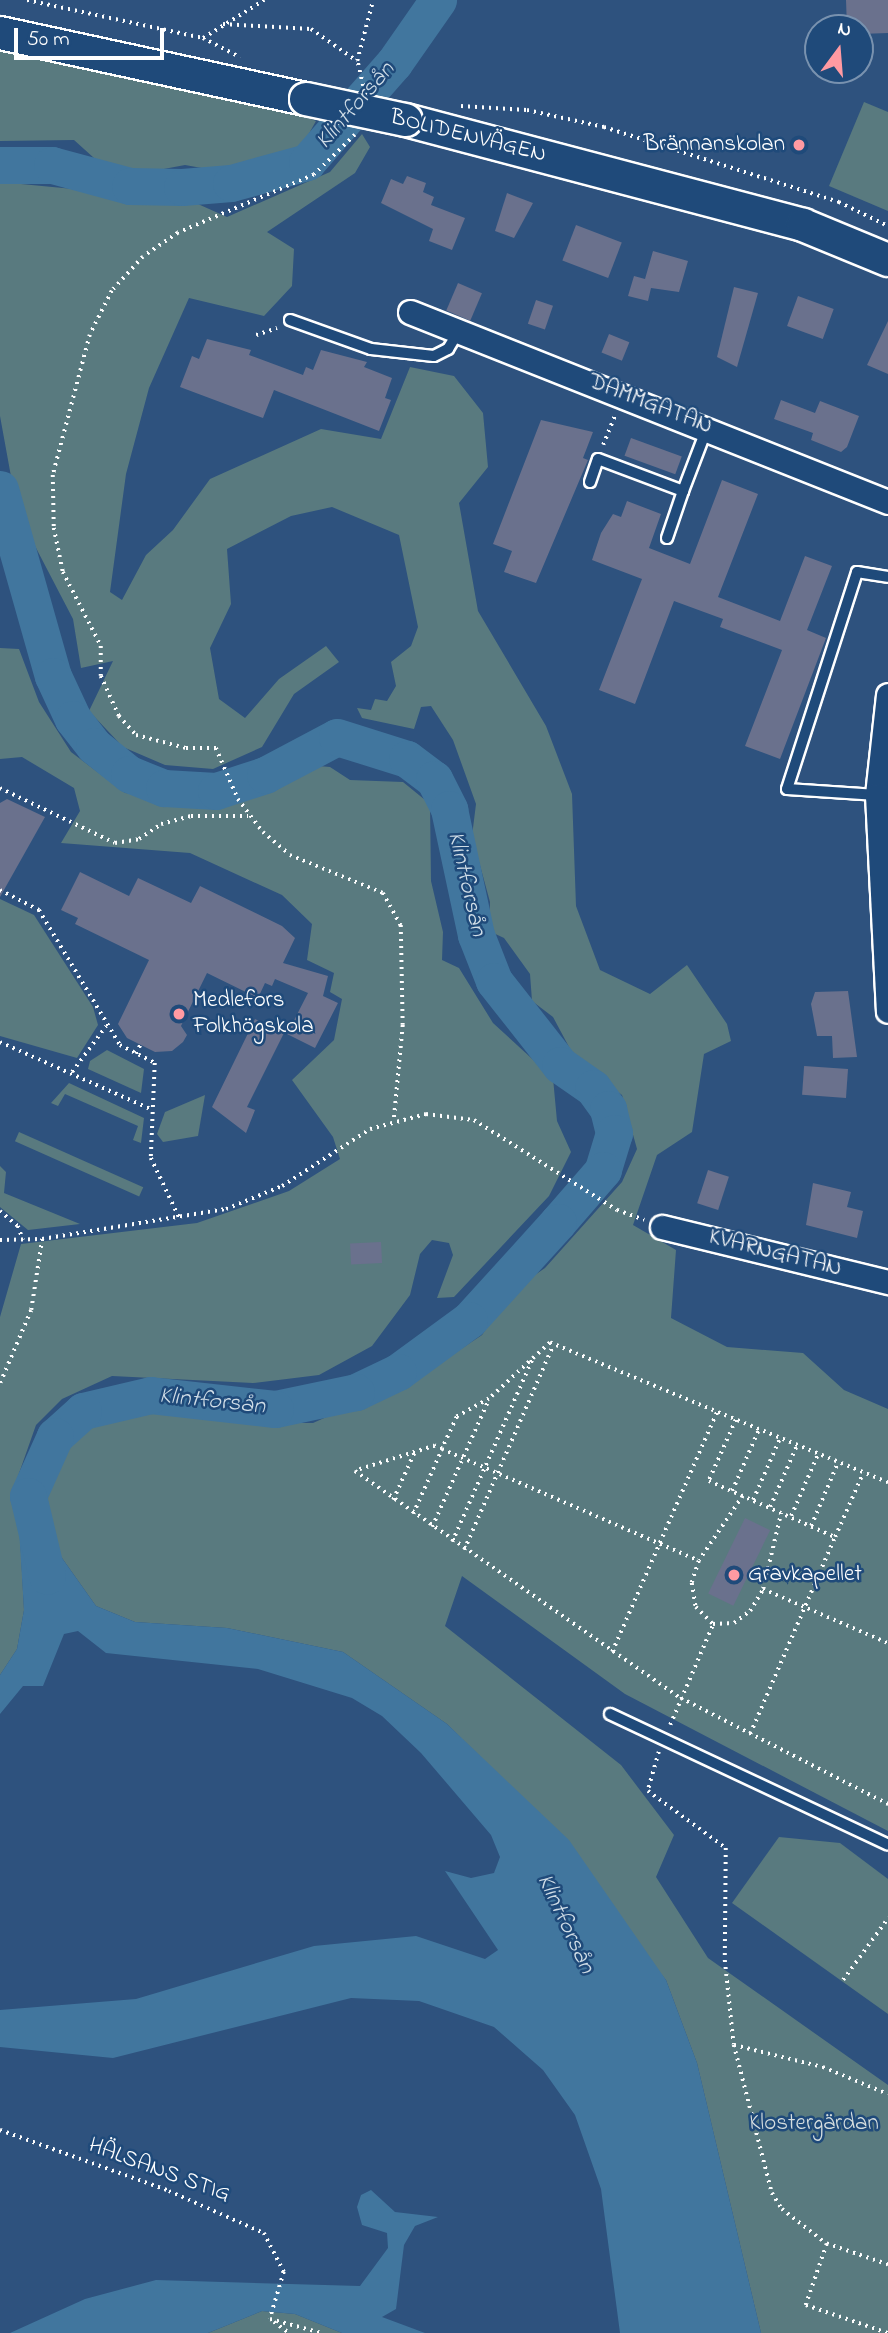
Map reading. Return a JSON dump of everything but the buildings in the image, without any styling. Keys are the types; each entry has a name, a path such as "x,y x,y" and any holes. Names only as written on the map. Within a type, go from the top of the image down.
{"main road":[{"name":"BOLIDENVÄGEN","path":"0,33 406,120 803,225 888,260"}],"street":[{"name":"DAMMGATAN","path":"410,312 888,502"},
{"path":"888,695 883,795 888,1011"},
{"name":"KVARNGATAN","path":"662,1227 888,1282"}],"lane":[{"path":"290,320 371,349 434,356 448,349 459,331"},
{"path":"667,538 707,428"},
{"path":"590,482 598,459 682,491"},
{"path":"883,795 787,789 857,572 888,577"},
{"path":"610,1714 888,1845"}],"path":[{"path":"27,0 203,38 251,60"},
{"path":"203,38 264,0"},
{"path":"357,61 373,0"},
{"path":"223,24 311,29 357,61 365,78"},
{"path":"447,104 527,110 604,127 751,172 888,226"},
{"path":"358,132 314,175 177,233 143,257 112,291 90,335 53,475 63,572 90,617 101,646 101,676 119,716 136,736 186,748 216,748 248,816 290,855 383,893 401,925 403,1025 394,1121"},
{"path":"598,459 623,395"},
{"path":"0,788 115,843 139,839 160,824 191,816 248,816"},
{"path":"0,890 39,910 120,1045 155,1063 151,1158 180,1219"},
{"path":"72,1072 107,1025"},
{"path":"0,1042 153,1110"},
{"path":"136,1054 140,1045"},
{"path":"0,1240 42,1239 180,1219 254,1200 370,1129 426,1114 474,1120 617,1210 662,1227"},
{"path":"0,1212 18,1226 23,1240"},
{"path":"0,1383 31,1310 42,1239"},
{"path":"413,1514 457,1417 489,1399 533,1358 554,1345"},
{"path":"554,1345 888,1483"},
{"path":"464,1550 554,1345"},
{"path":"452,1542 533,1358"},
{"path":"432,1527 489,1399"},
{"path":"612,1652 717,1412"},
{"path":"736,1420 709,1481 835,1537"},
{"path":"732,1491 759,1429"},
{"path":"753,1500 780,1438"},
{"path":"770,1508 797,1445"},
{"path":"699,1561 442,1449 415,1451 355,1471 393,1501 681,1698 888,1804"},
{"path":"393,1501 415,1451"},
{"path":"790,1517 818,1454"},
{"path":"811,1526 838,1462"},
{"path":"750,1734 864,1473"},
{"path":"743,1496 699,1561 692,1583 696,1607 713,1624 734,1623 750,1611 763,1589 781,1513"},
{"path":"763,1589 888,1643"},
{"path":"713,1624 664,1739 648,1791 726,1848 725,1960 734,2045 772,2193 782,2208 827,2244 888,2265"},
{"path":"843,1980 888,1917"},
{"path":"734,2045 823,2067 888,2094"},
{"name":"HÄLSANS STIG","path":"0,2130 230,2214 264,2233 284,2272 270,2319"},
{"path":"827,2244 806,2305 888,2333"},
{"path":"270,2319 289,2333"},
{"path":"270,2319 323,2333"}],"green space":[{"path":"0,51 299,114 316,121 302,146 271,161 224,172 185,165 137,174 104,167 74,140 0,141"},
{"path":"864,102 888,112 888,211 829,186"},
{"name":"Klostergärdan","path":"362,134 370,147 355,173 267,232 294,249 292,286 264,316 189,298 149,388 126,474 110,592 122,600 146,555 173,530 210,479 321,429 381,439 410,367 454,376 483,413 488,467 459,503 478,611 546,726 572,794 576,906 600,970 650,994 687,965 727,1024 731,1041 704,1054 692,1132 657,1155 633,1225 676,1250 671,1318 727,1347 803,1353 844,1390 888,1409 888,1831 625,1694 462,1576 445,1626 621,1765 674,1835 656,1877 708,1958 888,2085 888,2333 761,2333 697,2063 666,1980 502,1778 447,1724 343,1652 227,1628 135,1622 96,1606 57,1551 50,1525 45,1486 63,1454 101,1416 165,1410 238,1423 313,1423 425,1373 482,1335 509,1293 545,1268 622,1182 637,1149 622,1095 576,1060 553,1017 532,1001 530,974 504,938 489,931 490,902 472,836 476,804 453,740 431,706 421,707 414,729 362,718 357,708 371,710 375,699 387,701 396,686 391,662 411,646 418,627 399,535 332,507 291,516 227,549 231,604 210,648 219,699 245,718 279,679 326,646 339,662 294,694 262,747 213,769 165,765 123,747 89,711 113,661 81,668 73,619 23,523 12,482 0,416 0,182 189,200 227,217 330,172"},
{"path":"0,648 19,649 39,702 71,752 125,793 189,798 206,808 262,791 307,765 330,767 350,780 403,782 430,804 431,881 443,932 442,960 459,968 493,1023 553,1078 557,1121 571,1152 549,1196 454,1297 437,1298 453,1255 449,1243 432,1240 420,1254 410,1295 372,1346 319,1375 253,1383 112,1376 62,1399 36,1425 17,1479 24,1610 17,1649 0,1675 0,1317 21,1244 197,1223 289,1191 340,1159 333,1137 292,1080 334,1040 342,999 330,992 334,973 307,960 312,924 282,895 190,853 61,843 80,811 74,788 22,757 0,759"},
{"path":"0,899 34,915 93,1007 98,1025 77,1058 0,1036"},
{"path":"107,1050 144,1069 141,1093 88,1069 90,1061"},
{"path":"69,1083 144,1118 141,1143 133,1140 138,1126 65,1094 58,1106 51,1103"},
{"path":"205,1095 198,1136 163,1142 157,1134 165,1112"},
{"path":"19,1132 143,1187 139,1196 15,1141"},
{"path":"0,1166 6,1172 4,1193 80,1224 28,1230 0,1207"},
{"path":"779,1837 840,1843 888,1879 888,2014 732,1903"},
{"path":"262,2311 295,2314 342,2333 208,2333"}],"water":[{"path":"50,1525 57,1551 96,1606 135,1622 227,1628 343,1652 447,1724 569,1840 666,1980 697,2063 761,2333 620,2333 601,2189 575,2115 543,2070 494,2027 419,2001 351,1998 113,2058 0,2047 0,2010 136,1999 314,1946 416,1936 485,1959 498,1950 445,1871 471,1878 494,1873 500,1857 491,1835 421,1753 382,1716 352,1698 258,1669 106,1653 78,1631 64,1634 43,1686 23,1686 0,1714 0,1675 17,1649 24,1610 19,1530"},
{"path":"371,2190 395,2212 438,2217 415,2226 404,2245 396,2309 382,2317 425,2333 342,2333 295,2314 262,2311 208,2333 10,2333 85,2299 156,2280 360,2286 388,2248 387,2233 362,2225 357,2207 361,2195"}],"waterway":[{"name":"Klintforsån","path":"0,165 52,165 130,186 182,187 231,183 307,162 394,63 438,0"},
{"name":"Klintforsån","path":"0,489 53,676 73,719 94,746 129,774 164,788 216,791 265,775 337,737 407,759 434,779 449,809 476,935 494,981 560,1065 593,1088 608,1109 614,1133 603,1170 558,1222 469,1320 398,1372 356,1392 275,1409 151,1395 83,1411 55,1436 28,1496 47,1576"}],"place":[{"name":"Brännanskolan","path":"799,145"},
{"name":"Medlefors Folkhögskola","path":"179,1014"},
{"name":"Gravkapellet","path":"734,1575"}]}
